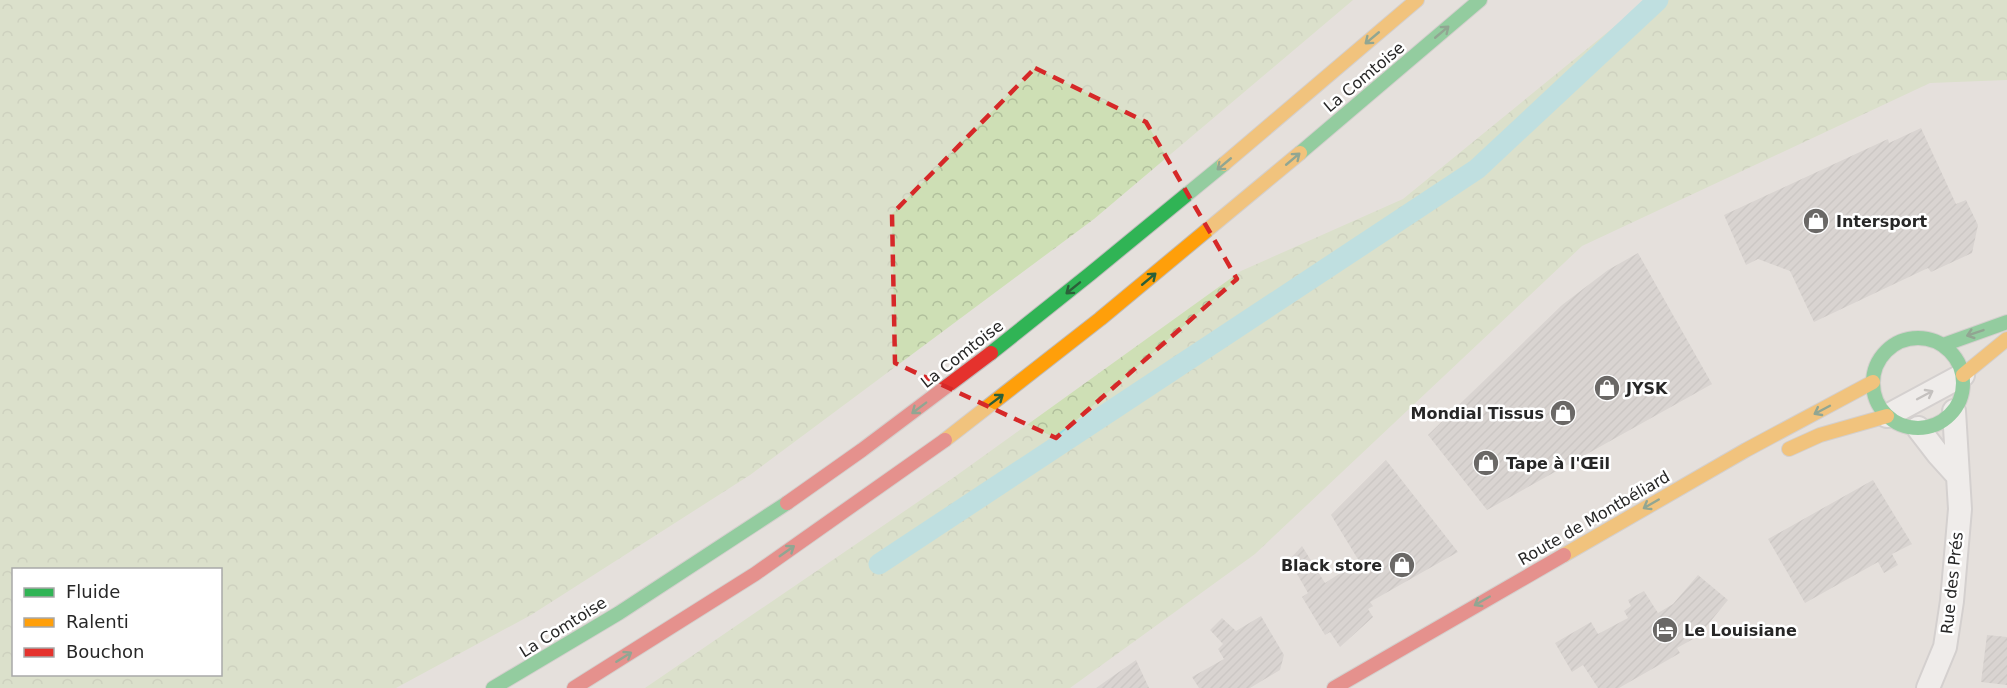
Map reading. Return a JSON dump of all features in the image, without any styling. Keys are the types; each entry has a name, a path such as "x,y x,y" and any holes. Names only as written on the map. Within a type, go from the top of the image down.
{"main road":[{"name":"La Comtoise","path":"493,688 552,654 735,539 918,409 1122,249 1417,0"},
{"name":"La Comtoise","path":"574,688 769,564 954,433 1132,294 1480,0"},
{"path":"1943,345 2007,322"},
{"path":"1917,338 1931,339 1943,345 1959,363 1963,375 1960,400 1954,411 1938,423 1918,428 1907,427 1887,416 1877,400 1873,382 1878,363 1891,346 1903,340 1917,338"},
{"path":"1963,375 2007,339"},
{"name":"Route de Montbéliard","path":"1334,688 1746,450 1873,382"},
{"path":"1779,453 1820,435 1887,416"}],"street":[{"path":"1887,416 1963,375"},
{"name":"Rue des Prés","path":"1928,688 1945,647 1952,601 1960,509 1954,411"},
{"path":"1918,428 1957,475"}],"highlighted area":[{"path":"1035,68 1146,122 1237,279 1056,438 895,363 892,214"}],"green space":[{"path":"0,0 1353,0 1094,219 750,475 531,615 396,688 0,688"},
{"path":"1647,0 2007,0 2007,80 1930,83 1582,246 1255,554 1070,688 645,688 953,478 1241,271 1403,199"}],"building":[{"name":"Intersport","path":"1921,128 1956,204 1966,200 1978,225 1972,253 1931,272 1928,268 1814,322 1790,271 1758,259 1746,265 1724,215 1888,139 1889,143"},
{"path":"1638,253 1712,384 1487,510 1428,435 1562,305 1608,270"},
{"path":"1386,460 1458,552 1370,602 1373,606 1368,609 1373,617 1340,647 1330,632 1325,635 1302,597 1308,593 1289,560 1302,546 1325,583 1359,561 1331,515"},
{"path":"1873,480 1912,544 1892,554 1898,565 1884,573 1878,562 1805,603 1768,539"},
{"name":"Le Louisiane","path":"1698,575 1728,600 1705,628 1693,639 1677,648 1680,653 1619,688 1598,688 1583,665 1572,672 1555,643 1591,622 1598,634 1628,618 1624,611 1631,606 1628,600 1644,591 1658,613 1673,604"},
{"path":"1261,616 1284,655 1280,670 1250,688 1199,688 1192,677 1224,659 1218,649 1223,644 1210,630 1222,618 1236,631"},
{"path":"1987,635 2007,637 2007,685 1981,682"},
{"path":"1136,660 1149,688 1096,688"}],"waterway":[{"path":"879,564 1477,169 1658,0"}],"traffic: fast":[{"path":"1300,153 1480,0"},
{"path":"991,353 1224,164"},
{"path":"1943,345 2007,322"},
{"path":"1918,338 1935,341 1950,351 1960,366 1963,383 1960,400 1950,415 1935,425 1918,428 1901,425 1886,415 1876,400 1873,383 1876,366 1886,351 1901,341 1918,338"},
{"path":"493,688 619,613 787,503"}],"traffic: slow":[{"path":"1224,164 1417,0"},
{"path":"945,440 1100,319 1300,153"},
{"path":"1963,375 2007,339"},
{"path":"1564,555 1746,450 1873,382"},
{"path":"1789,449 1820,435 1887,416"}],"traffic: jam":[{"path":"787,503 991,353"},
{"path":"574,688 755,574 945,440"},
{"path":"1334,688 1564,555"}],"place":[{"name":"Intersport","path":"1816,221"},
{"name":"JYSK","path":"1607,388"},
{"name":"Mondial Tissus","path":"1563,413"},
{"name":"Tape à l'Œil","path":"1486,463"},
{"name":"Black store","path":"1402,565"},
{"name":"Le Louisiane","path":"1665,630"}]}
